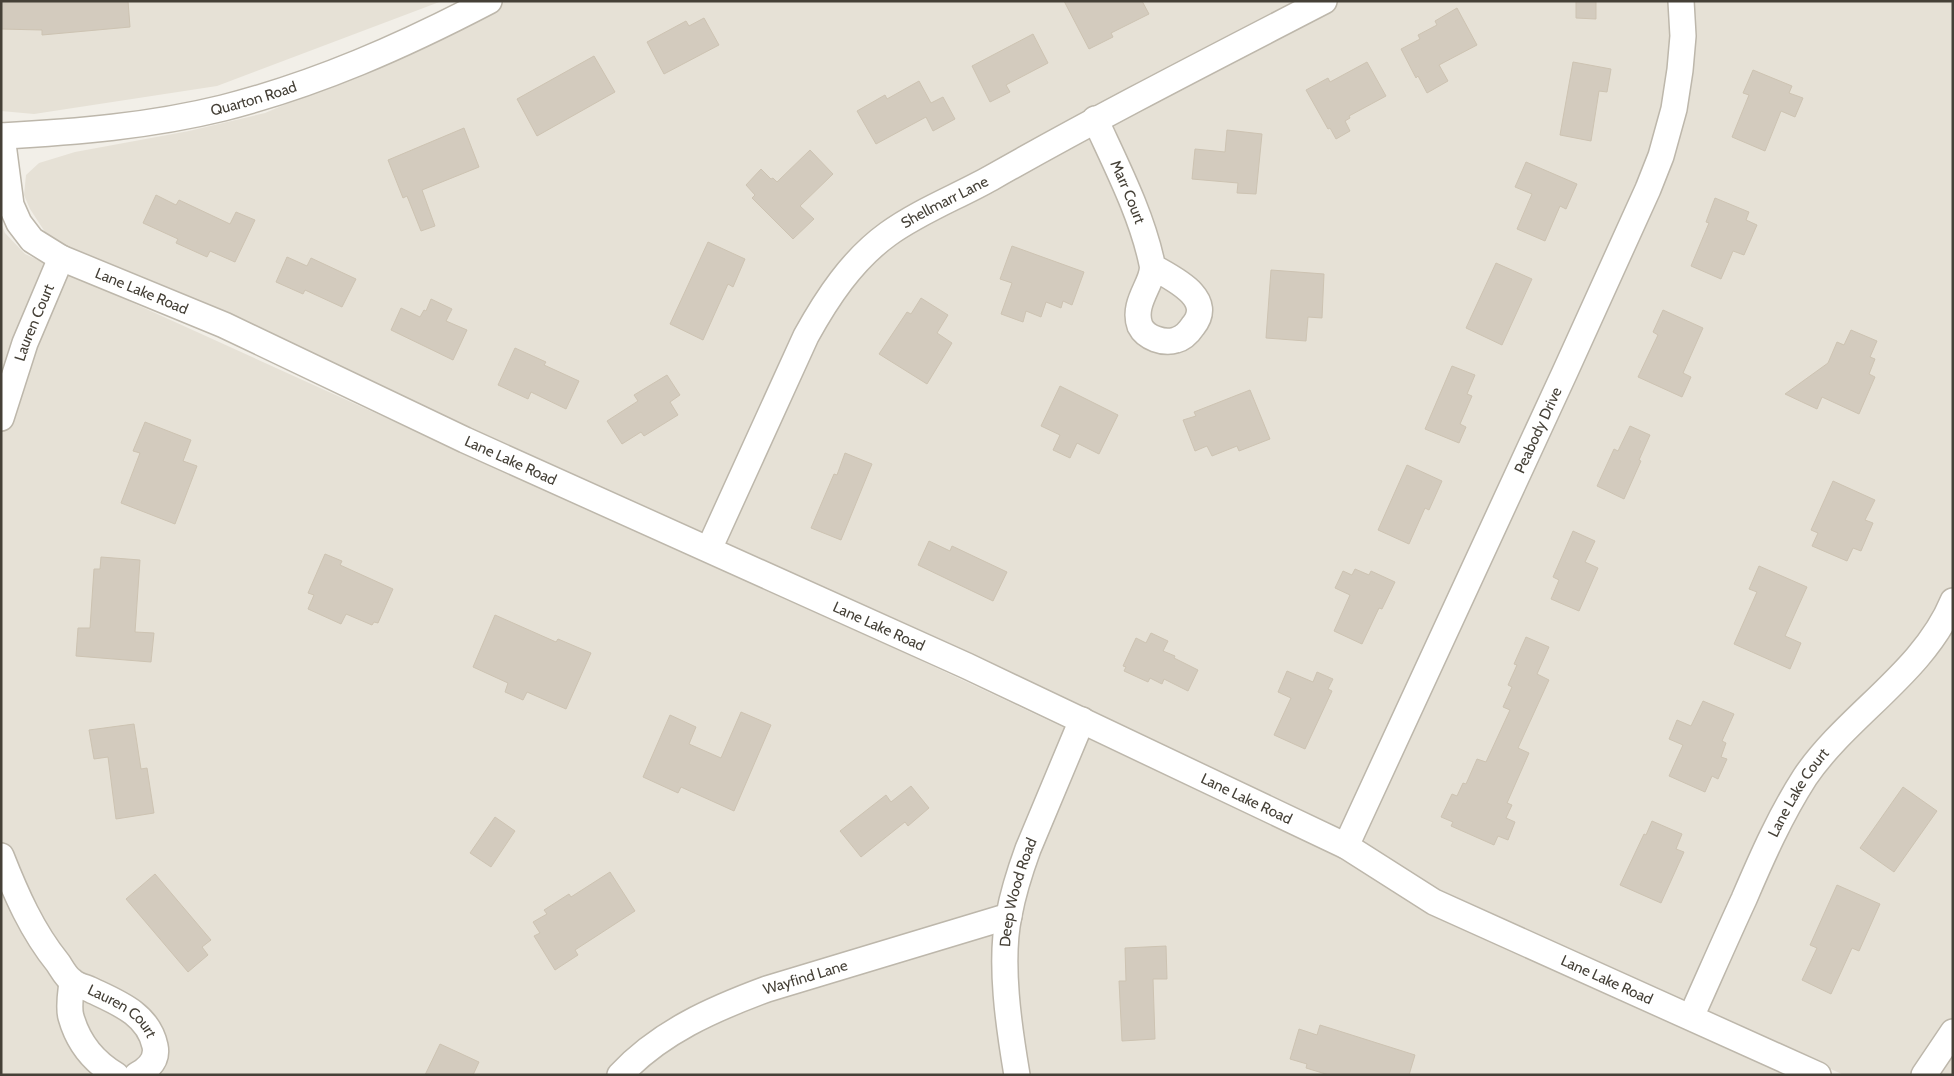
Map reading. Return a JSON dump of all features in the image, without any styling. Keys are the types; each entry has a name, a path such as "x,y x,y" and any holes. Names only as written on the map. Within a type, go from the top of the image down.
{"street":[{"name":"Quarton Road","path":"2,136 101,129 154,122 222,108 324,77 370,59 418,38 489,1"},
{"name":"Shellmarr Lane","path":"709,549 806,336 823,306 851,269 888,234 1095,119 1324,1"},
{"name":"Peabody Drive","path":"1346,846 1569,363 1658,164 1674,109 1680,70 1683,36 1681,1"},
{"name":"Marr Court","path":"1095,119 1136,212 1153,267"},
{"name":"Lane Lake Road","path":"2,136 11,205 19,223 32,240 61,258 224,325 465,440 709,549 1082,720 1346,846 1434,902 1818,1075"},
{"name":"Lauren Court","path":"1,418 25,343 61,258"},
{"name":"Lane Lake Court","path":"1691,1017 1766,848 1780,820 1806,777 1828,748 1895,681 1924,648 1934,635 1953,601"},
{"name":"Deep Wood Road","path":"1017,1075 1006,971 1008,916 1028,849 1082,720"},
{"name":"Lauren Court","path":"1,856 16,894 42,944 72,982 116,1002 135,1013 148,1025 156,1048 155,1056 148,1069 137,1075"},
{"name":"Wayfind Lane","path":"620,1075 633,1061 687,1023 730,1003 767,989 1008,916"},
{"name":"Lauren Court","path":"72,982 70,1016 85,1048 100,1065 116,1075"},
{"path":"1924,1075 1953,1032"}],"shaded area":[{"path":"1,1 442,1 217,86 34,114 1,111"},
{"path":"506,1 1953,1 1953,1075 1844,1075 1460,903 1391,861 1144,736 509,446 81,256 45,232 30,209 24,195 26,175 39,163 75,152 189,131 265,113 418,48"},
{"path":"1,223 5,233 25,254 898,650 1315,845 1357,868 1416,905 1498,945 1792,1075 1,1075"}],"building":[{"path":"1,1 128,1 130,27 42,35 42,30 1,29"},
{"path":"1064,1 1142,1 1149,14 1111,33 1113,37 1089,49"},
{"path":"1576,1 1596,1 1596,19 1576,18"},
{"path":"1457,8 1477,45 1439,65 1448,81 1427,93 1418,76 1416,78 1401,49 1420,39 1418,35 1437,25 1435,21"},
{"path":"704,18 719,45 664,74 647,42 686,21 689,26"},
{"path":"1033,34 1048,63 1006,85 1010,92 990,102 972,66"},
{"path":"594,56 615,92 537,136 517,99"},
{"path":"1367,62 1386,96 1349,116 1350,118 1345,121 1350,131 1336,139 1330,128 1328,129 1306,90 1328,78 1330,82"},
{"path":"1573,62 1611,69 1607,92 1599,91 1591,141 1560,135"},
{"path":"1753,70 1792,86 1789,93 1803,98 1795,117 1781,111 1765,151 1732,137 1749,95 1743,93"},
{"path":"919,81 931,103 943,97 955,119 933,131 926,117 876,144 857,111 885,95 887,99"},
{"path":"464,128 479,167 422,190 435,226 421,231 407,196 403,198 388,160"},
{"path":"1227,130 1262,134 1256,194 1237,193 1238,183 1192,179 1195,149 1225,152"},
{"path":"810,150 833,174 800,206 814,219 793,239 752,198 755,195 746,185 761,169 777,182"},
{"path":"1526,162 1577,184 1566,209 1560,206 1545,241 1517,229 1532,194 1515,187"},
{"path":"156,195 176,205 179,200 230,224 236,212 255,220 235,262 210,251 207,257 176,243 178,239 143,223"},
{"path":"1715,198 1749,212 1746,220 1757,225 1744,255 1733,251 1721,279 1691,266 1709,223 1706,222"},
{"path":"708,242 745,259 733,287 728,284 703,340 670,324"},
{"path":"1012,246 1084,272 1072,305 1063,301 1061,308 1046,302 1041,317 1026,311 1023,322 1001,314 1012,283 1000,279"},
{"path":"287,257 307,266 311,258 356,279 342,307 305,290 303,294 276,282"},
{"path":"1496,263 1532,279 1502,345 1466,328"},
{"path":"1271,270 1324,274 1322,318 1308,317 1306,341 1266,338"},
{"path":"921,298 948,315 937,333 952,343 927,384 879,354 907,312 911,314"},
{"path":"431,299 452,309 446,321 467,330 453,360 391,330 401,308 420,317 424,310 426,311"},
{"path":"1663,310 1703,328 1683,373 1691,377 1682,397 1638,377 1658,335 1653,332"},
{"path":"1851,330 1877,341 1870,357 1875,359 1869,374 1875,377 1859,414 1822,397 1817,409 1785,394 1828,363 1837,342 1844,345"},
{"path":"515,348 546,362 544,365 579,381 566,409 531,392 528,399 498,385"},
{"path":"1452,366 1475,375 1467,394 1472,396 1460,424 1466,427 1459,443 1425,429"},
{"path":"667,375 680,395 670,402 678,415 644,436 641,432 622,444 607,421 638,401 634,395"},
{"path":"1060,386 1118,415 1099,454 1077,443 1070,458 1053,450 1060,435 1041,426"},
{"path":"1250,390 1270,439 1239,451 1237,446 1212,456 1207,446 1195,451 1183,420 1196,416 1194,412"},
{"path":"145,422 191,440 183,461 197,466 175,524 121,503 140,453 133,451"},
{"path":"1630,426 1650,435 1624,499 1597,486 1614,449 1618,451"},
{"path":"845,453 872,464 841,540 811,528 834,474 837,475"},
{"path":"1407,465 1442,481 1429,510 1425,508 1409,544 1378,530"},
{"path":"1833,481 1875,500 1865,520 1873,523 1861,551 1853,548 1847,561 1812,546 1818,533 1811,530"},
{"path":"1573,531 1595,541 1585,562 1598,568 1579,611 1551,599 1559,580 1553,577"},
{"path":"929,541 950,551 952,546 1007,572 993,601 918,565"},
{"path":"325,554 342,561 340,565 393,589 378,623 374,622 372,625 346,614 341,624 308,609 314,595 308,593"},
{"path":"101,557 140,560 135,632 154,633 151,662 76,656 78,628 90,628 94,569 100,569"},
{"path":"1759,566 1807,587 1785,636 1801,643 1790,669 1734,644 1757,592 1749,589"},
{"path":"1355,569 1369,575 1371,571 1395,582 1382,609 1379,608 1362,644 1334,631 1350,595 1335,588 1343,571 1352,575"},
{"path":"495,615 556,642 558,639 591,653 566,709 527,692 523,700 505,692 508,683 473,667"},
{"path":"1151,633 1168,641 1163,651 1198,670 1188,691 1164,679 1162,684 1150,678 1148,682 1124,671 1126,667 1123,666 1136,638 1146,643"},
{"path":"1526,637 1549,647 1537,674 1549,680 1518,748 1529,753 1507,803 1512,805 1506,818 1515,822 1508,840 1498,836 1494,845 1451,826 1453,822 1441,817 1452,794 1457,796 1463,783 1466,784 1477,759 1486,762 1510,710 1503,707 1512,687 1508,685 1517,665 1514,664"},
{"path":"1287,671 1313,682 1317,672 1333,679 1328,689 1332,691 1305,749 1274,735 1291,698 1278,692"},
{"path":"1703,701 1734,714 1722,741 1726,743 1721,757 1727,759 1718,779 1712,776 1705,792 1669,776 1683,745 1669,739 1677,720 1691,726"},
{"path":"741,712 771,725 734,811 681,787 678,793 643,777 670,715 696,727 689,744 721,758"},
{"path":"134,724 141,769 147,768 154,813 116,819 108,757 94,759 89,730"},
{"path":"911,786 929,808 908,826 905,822 861,857 840,831 886,795 891,802"},
{"path":"1903,787 1937,811 1894,872 1860,848"},
{"path":"495,817 515,831 491,867 470,853"},
{"path":"1652,821 1682,834 1676,849 1684,852 1661,903 1620,885"},
{"path":"610,872 635,911 575,950 578,955 555,970 534,936 540,933 533,922 547,914 544,910 569,894 571,897"},
{"path":"155,874 211,940 202,947 208,955 188,972 126,899"},
{"path":"1837,885 1880,904 1859,951 1852,948 1831,994 1802,980 1817,948 1810,945"},
{"path":"1166,946 1167,979 1153,979 1155,1039 1122,1041 1119,981 1126,981 1125,948"},
{"path":"1320,1025 1415,1055 1409,1075 1329,1075 1306,1068 1307,1064 1290,1059 1299,1029 1317,1035"},
{"path":"440,1044 479,1062 473,1075 425,1075"}]}
